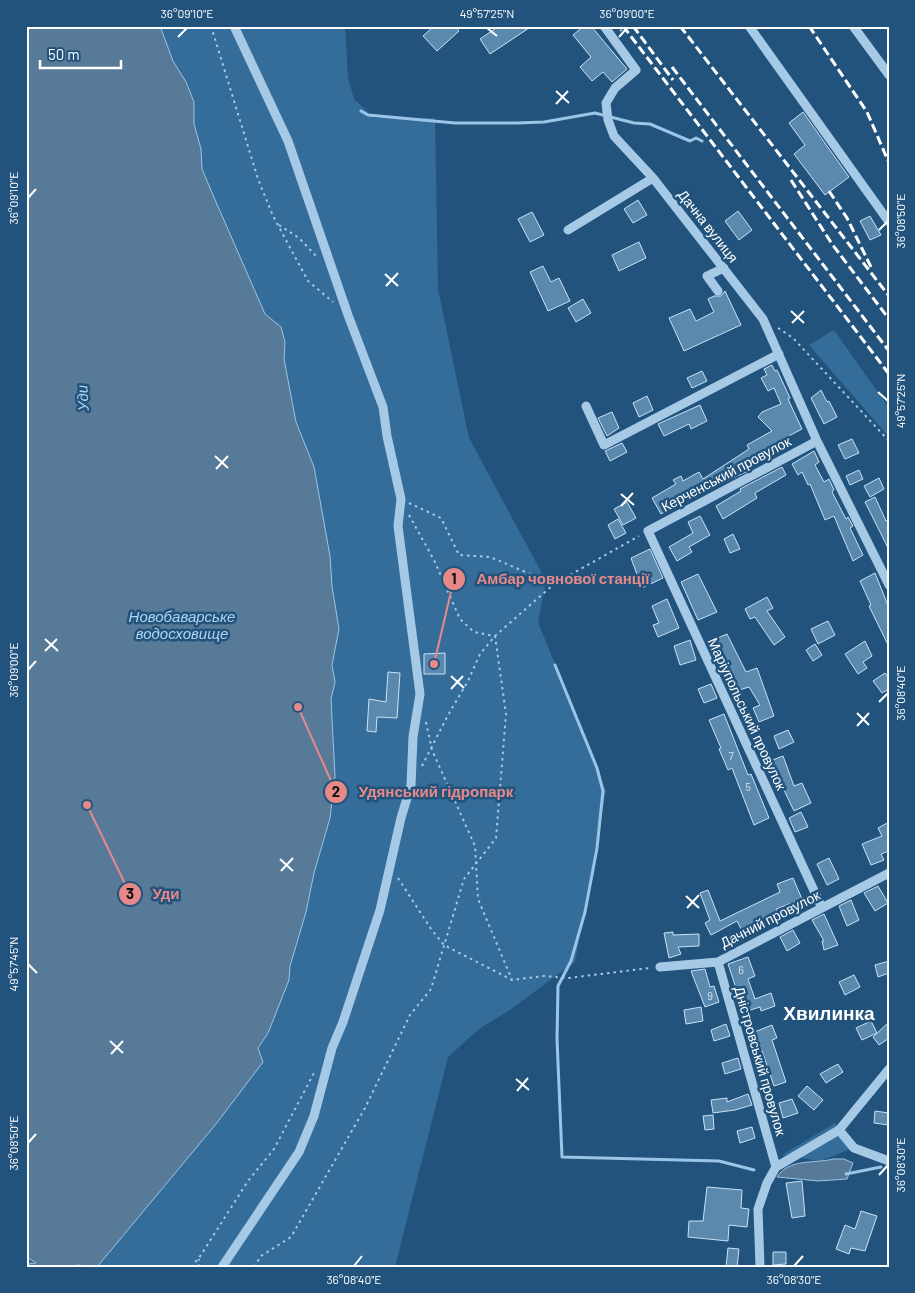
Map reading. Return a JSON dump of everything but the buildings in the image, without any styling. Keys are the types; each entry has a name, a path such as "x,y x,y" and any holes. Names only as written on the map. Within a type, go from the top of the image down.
{"street":[{"path":"222,1267 299,1152 314,1116 332,1048 343,1022 380,910 401,818 411,785 413,737 420,694 398,526 401,500 386,436 383,407 348,315 288,141 234,26"},
{"name":"Дачна вулиця","path":"604,26 636,70 616,88 605,108 614,136 653,178 763,319 818,441 889,585"},
{"path":"749,26 889,222"},
{"path":"853,26 889,74"},
{"path":"568,230 653,178"},
{"path":"718,291 707,276 724,268"},
{"path":"586,406 604,445 779,354"},
{"name":"Керченський провулок","path":"648,531 818,441"},
{"name":"Маріупольський провулок","path":"648,531 822,908"},
{"name":"Дачний провулок","path":"660,967 718,962 889,873"},
{"name":"Дністровський провулок","path":"718,962 776,1167"},
{"path":"760,1267 758,1209 767,1183 776,1167 839,1130 889,1069"},
{"path":"839,1130 854,1148 889,1161"}],"path":[{"path":"211,26 258,179 277,223 308,281 335,304"},
{"path":"277,223 299,238 321,262"},
{"path":"763,319 793,338 846,392 889,441"},
{"path":"401,500 441,518 459,555 490,557 554,584"},
{"path":"401,500 434,560 460,619 474,632 495,636"},
{"path":"411,785 432,750 480,654 495,636 554,584 648,531"},
{"path":"254,1267 261,1256 291,1237 365,1108 410,1015 432,990 464,879 496,838 501,795 506,714 495,636"},
{"path":"432,750 475,846 478,898 512,980"},
{"path":"397,877 444,946 512,980 544,976 568,978 660,967"},
{"path":"191,1267 199,1258 248,1181 274,1149 315,1071"},
{"path":"199,1258 199,1267"}],"shaded area":[{"path":"26,26 345,26 348,78 354,99 374,118 435,118 438,289 469,438 546,581 538,622 606,791 575,962 507,1012 480,1028 448,1057 395,1267 26,1267"},
{"path":"834,330 889,408 889,437 809,345"},
{"path":"835,1123 853,1148 820,1161 782,1155"}],"water":[{"name":"Новобаварське водосховище","path":"26,26 160,26 173,61 186,82 194,102 194,124 201,149 202,169 265,314 281,327 285,342 284,359 296,422 314,467 330,556 332,586 339,629 332,665 335,682 331,699 335,776 330,818 290,966 289,980 268,1033 258,1048 263,1062 216,1124 97,1267 78,1265 75,1267 26,1267 28,1264 36,1263 26,1256"},
{"path":"844,1159 853,1163 847,1179 818,1181 777,1177 782,1171 795,1164"}],"waterway":[{"path":"361,111 368,115 455,123 544,122 595,113 634,123 650,124 690,141 696,138 702,141"},
{"path":"555,665 597,768 603,791 597,848 585,912 571,961 558,986 557,1039 562,1157 719,1161 754,1170"},
{"path":"846,1174 881,1167"}],"railway":[{"path":"623,26 889,374"},
{"path":"633,26 673,80"},
{"path":"680,26 889,296"},
{"path":"809,26 867,112 889,163"},
{"path":"672,67 889,351"},
{"path":"791,180 832,244 889,319"},
{"path":"829,191 847,218 871,267"}],"place":[{"name":"Амбар човнової станції","path":"434,664"},
{"name":"Удянський гідропарк","path":"298,707"},
{"name":"Уди","path":"87,805"}],"district":[{"name":"Хвилинка","path":"829,1013"}]}
